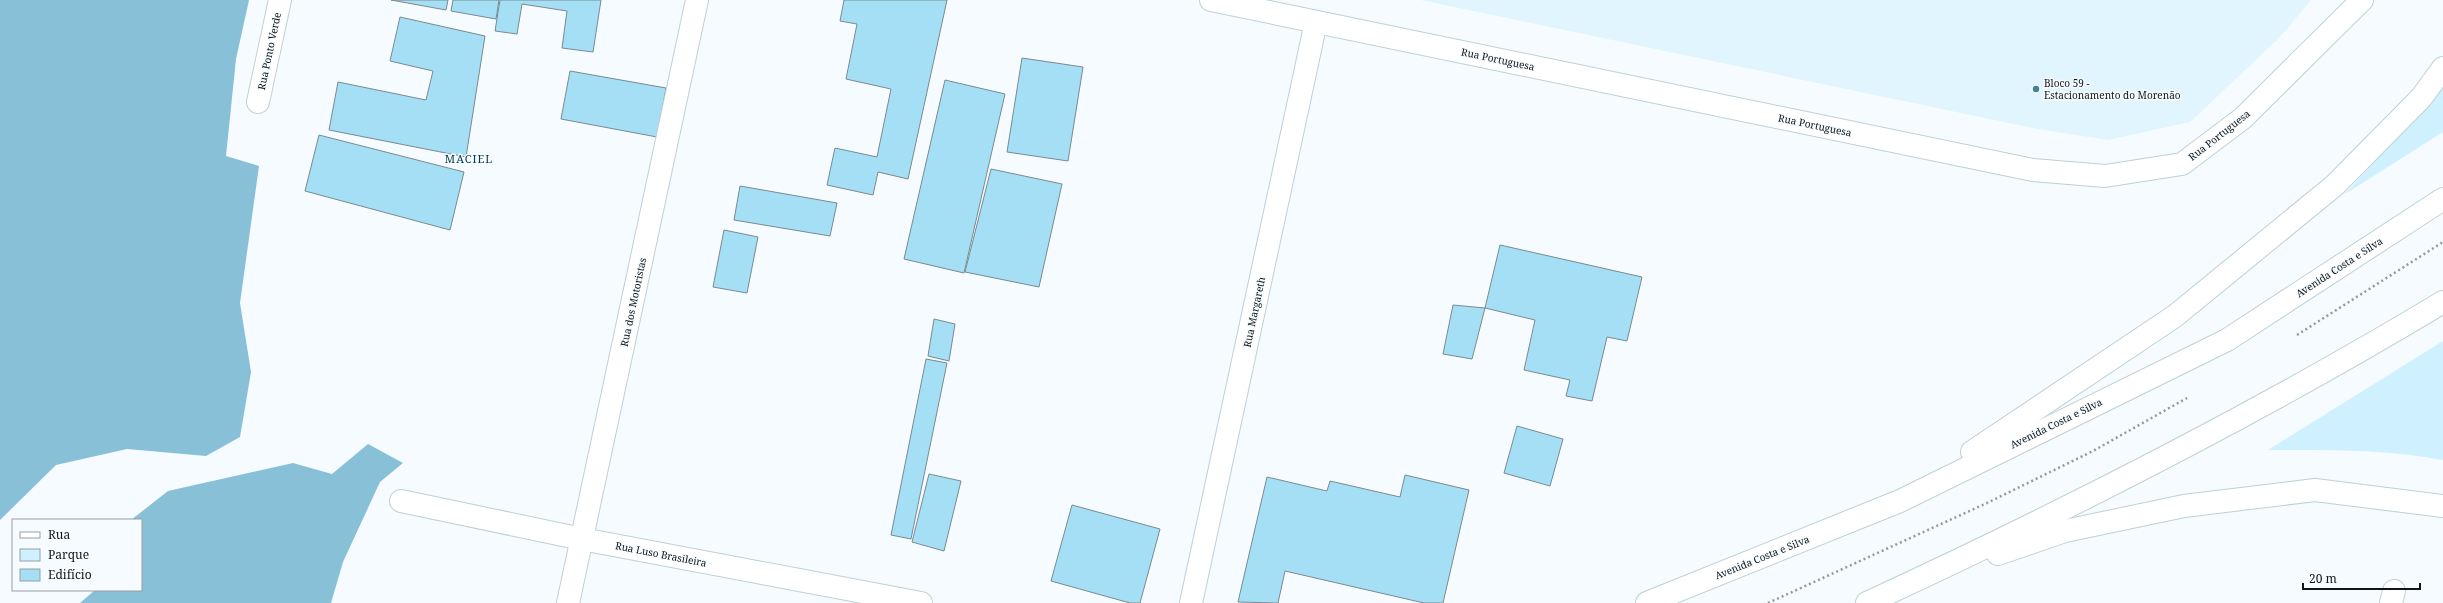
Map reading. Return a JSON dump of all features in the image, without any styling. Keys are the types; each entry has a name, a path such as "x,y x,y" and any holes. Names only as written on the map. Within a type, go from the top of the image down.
{"street":[{"name":"Rua Ponto Verde","path":"258,102 280,0"},
{"name":"Rua dos Motoristas","path":"568,603 697,0"},
{"name":"Rua Portuguesa","path":"1211,0 2033,170 2105,176 2182,164 2243,118 2362,0"},
{"name":"Rua Margareth","path":"1191,603 1316,22"},
{"path":"1900,501 2175,316 2335,185 2421,98 2443,68"},
{"name":"Avenida Costa e Silva","path":"1647,603 1900,501 2227,340 2443,200"},
{"path":"1867,603 2075,504 2212,434 2378,341 2443,302"},
{"path":"1893,591 2065,531 2184,506 2315,490 2443,506"},
{"name":"Rua Luso Brasileira","path":"401,501 582,540 921,603"}],"shaded area":[{"path":"0,0 249,0 236,59 226,156 259,166 240,303 251,372 240,437 206,456 127,449 56,465 0,520"},
{"name":"Bloco 59 - Estacionamento do Morenão","path":"1421,0 2311,0 2280,37 2190,122 2108,140 2038,129"},
{"path":"368,444 403,463 380,482 343,562 331,603 80,603 94,591 142,591 142,519 132,519 168,491 293,463 332,474"}],"green space":[{"path":"2443,88 2443,132 2345,194"},
{"path":"2443,341 2443,460 2421,456 2378,452 2268,450"}],"building":[{"path":"391,0 448,0 446,10"},
{"path":"453,0 499,0 496,19 451,11"},
{"path":"500,0 601,0 593,52 562,48 567,11 522,4 517,34 495,31"},
{"path":"844,0 947,0 908,179 878,172 873,195 827,185 835,148 877,157 891,89 846,79 857,24 840,21"},
{"path":"400,17 485,36 466,157 329,130 338,82 426,100 433,71 390,61"},
{"path":"1022,58 1083,67 1068,161 1007,152"},
{"path":"570,71 666,88 657,137 561,119"},
{"path":"945,80 1005,94 964,273 904,259"},
{"path":"319,135 464,172 450,230 305,191"},
{"path":"991,169 1062,184 1039,287 965,272"},
{"path":"740,186 837,203 830,236 734,220"},
{"path":"724,230 758,237 747,293 713,287"},
{"path":"1500,245 1642,277 1627,341 1607,337 1592,401 1566,396 1570,380 1524,370 1535,320 1485,308"},
{"path":"1453,305 1485,308 1472,359 1443,354"},
{"path":"934,319 955,324 949,361 928,356"},
{"path":"926,359 947,363 911,539 891,535"},
{"path":"1517,426 1563,439 1550,486 1504,473"},
{"path":"929,474 961,481 944,551 912,542"},
{"path":"1405,475 1469,490 1443,603 1424,603 1285,571 1278,603 1238,602 1267,477 1327,491 1330,481 1400,497"},
{"path":"1072,505 1160,529 1140,603 1130,603 1051,581"}],"place":[{"name":"Bloco 59 - Estacionamento do Morenão","path":"2036,89"}],"district":[{"name":"MACIEL","path":"469,159"}]}
